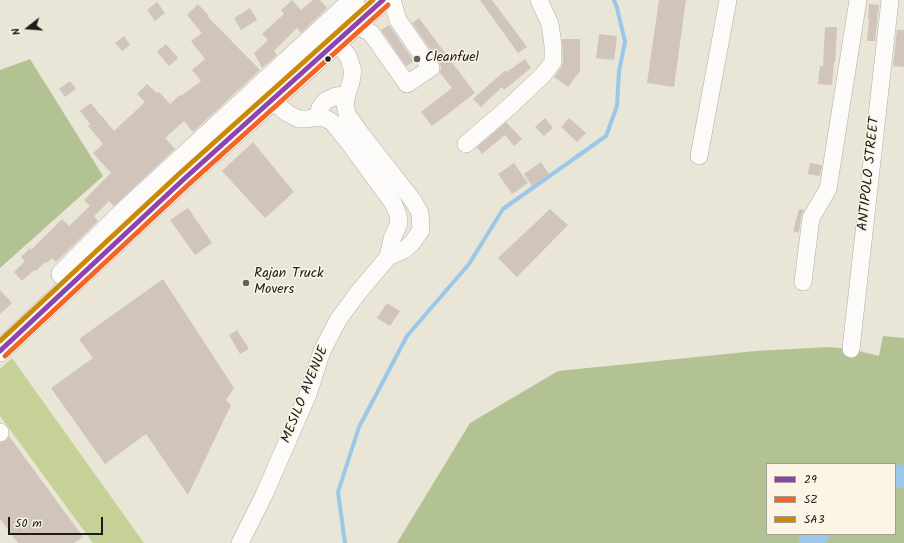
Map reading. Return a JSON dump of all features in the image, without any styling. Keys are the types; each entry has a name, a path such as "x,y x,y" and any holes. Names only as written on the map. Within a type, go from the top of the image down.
{"main road":[{"path":"0,332 65,271 119,216 266,93 331,34 354,0"},
{"path":"331,34 356,25 383,0"},
{"path":"0,351 184,179 266,93"}],"street":[{"path":"356,25 371,32 407,84 431,68 398,20 392,0"},
{"path":"466,144 543,75 553,62 553,45 550,24 539,0"},
{"path":"699,156 728,0"},
{"path":"803,282 811,218 828,189 858,0"},
{"name":"ANTIPOLO STREET","path":"851,349 890,0"},
{"name":"MESILO AVENUE","path":"331,34 348,56 353,71 345,104 355,139 393,203 398,215 399,223 392,239 388,257"},
{"name":"MESILO AVENUE","path":"240,543 264,495 305,401 322,351 338,320 356,294 388,257 404,250 412,243 421,230 420,213 414,202 355,139 327,119 299,119 287,113 266,93"},
{"path":"317,118 320,108 325,101 336,96 347,94"}],"green space":[{"path":"30,59 103,176 0,268 0,70"},
{"path":"883,336 904,338 904,543 397,543 470,423 558,371 756,351 829,347 851,349 879,356"},
{"path":"12,358 144,543 93,543 0,416 0,369"}],"building":[{"path":"292,0 301,10 313,0 320,0 327,8 301,33 297,28 274,51 277,55 262,68 254,53 268,40 262,34 284,14 281,10"},
{"path":"480,0 492,0 527,47 518,53"},
{"path":"659,0 686,0 674,87 647,83"},
{"path":"157,2 165,13 155,21 147,10"},
{"path":"198,4 209,16 208,17 260,70 193,132 184,121 165,138 175,149 114,206 109,201 94,216 98,221 56,262 52,258 47,263 45,262 36,271 34,270 22,281 14,272 25,261 21,257 30,248 31,250 62,219 69,226 90,206 84,200 111,173 93,153 103,144 88,126 90,124 80,111 91,103 114,131 145,102 137,94 147,84 157,93 159,92 170,104 180,95 181,96 201,81 192,70 205,59 191,41 202,33 187,15"},
{"path":"869,4 879,5 875,41 867,41"},
{"path":"250,8 257,20 241,30 234,18"},
{"path":"419,18 475,93 432,126 421,112 452,88 440,73 441,68 439,62 412,23"},
{"path":"389,25 414,61 406,66 381,30"},
{"path":"825,27 837,27 832,85 818,84 820,66 823,66"},
{"path":"897,30 904,30 904,67 893,66"},
{"path":"599,34 617,36 614,60 596,58"},
{"path":"124,36 130,45 122,51 115,43"},
{"path":"562,39 580,39 580,71 568,87 554,77 561,68 563,62"},
{"path":"166,44 178,58 169,66 157,52"},
{"path":"525,59 531,68 504,90 502,87 481,107 473,99 506,70 507,72"},
{"path":"70,81 76,89 65,97 59,89"},
{"path":"545,118 553,128 544,136 535,127"},
{"path":"569,118 586,133 577,142 561,127"},
{"path":"506,122 522,139 514,146 505,135 482,154 477,147"},
{"path":"253,142 294,192 265,218 222,171"},
{"path":"541,162 549,174 532,186 524,174"},
{"path":"514,163 528,183 512,194 498,174"},
{"path":"810,163 822,165 820,176 808,174"},
{"path":"188,208 212,243 195,255 170,220"},
{"path":"550,209 568,225 517,277 498,258"},
{"path":"799,209 804,210 801,217 799,233 793,231"},
{"path":"163,279 234,388 226,400 231,405 188,495 146,434 105,464 51,388 93,358 79,339"},
{"path":"0,290 12,303 0,314"},
{"path":"387,303 400,311 390,326 377,318"},
{"path":"237,330 249,349 240,354 229,335"},
{"path":"9,436 83,537 74,543 18,543 0,519 0,443 5,441"}],"waterway":[{"path":"345,543 338,492 359,427 407,336 469,264 503,209 606,136 617,106 619,71 625,42 614,0"},
{"path":"896,477 904,476"},
{"path":"810,543 817,535"}],"transit line":[{"name":"SA3","path":"0,341 179,174 373,0"},
{"name":"29","path":"0,351 184,179 383,0"},
{"name":"SZ","path":"5,356 189,184 388,5"}],"place":[{"name":"Cleanfuel","path":"417,59"},
{"name":"Rajan Truck Movers","path":"246,283"}]}
